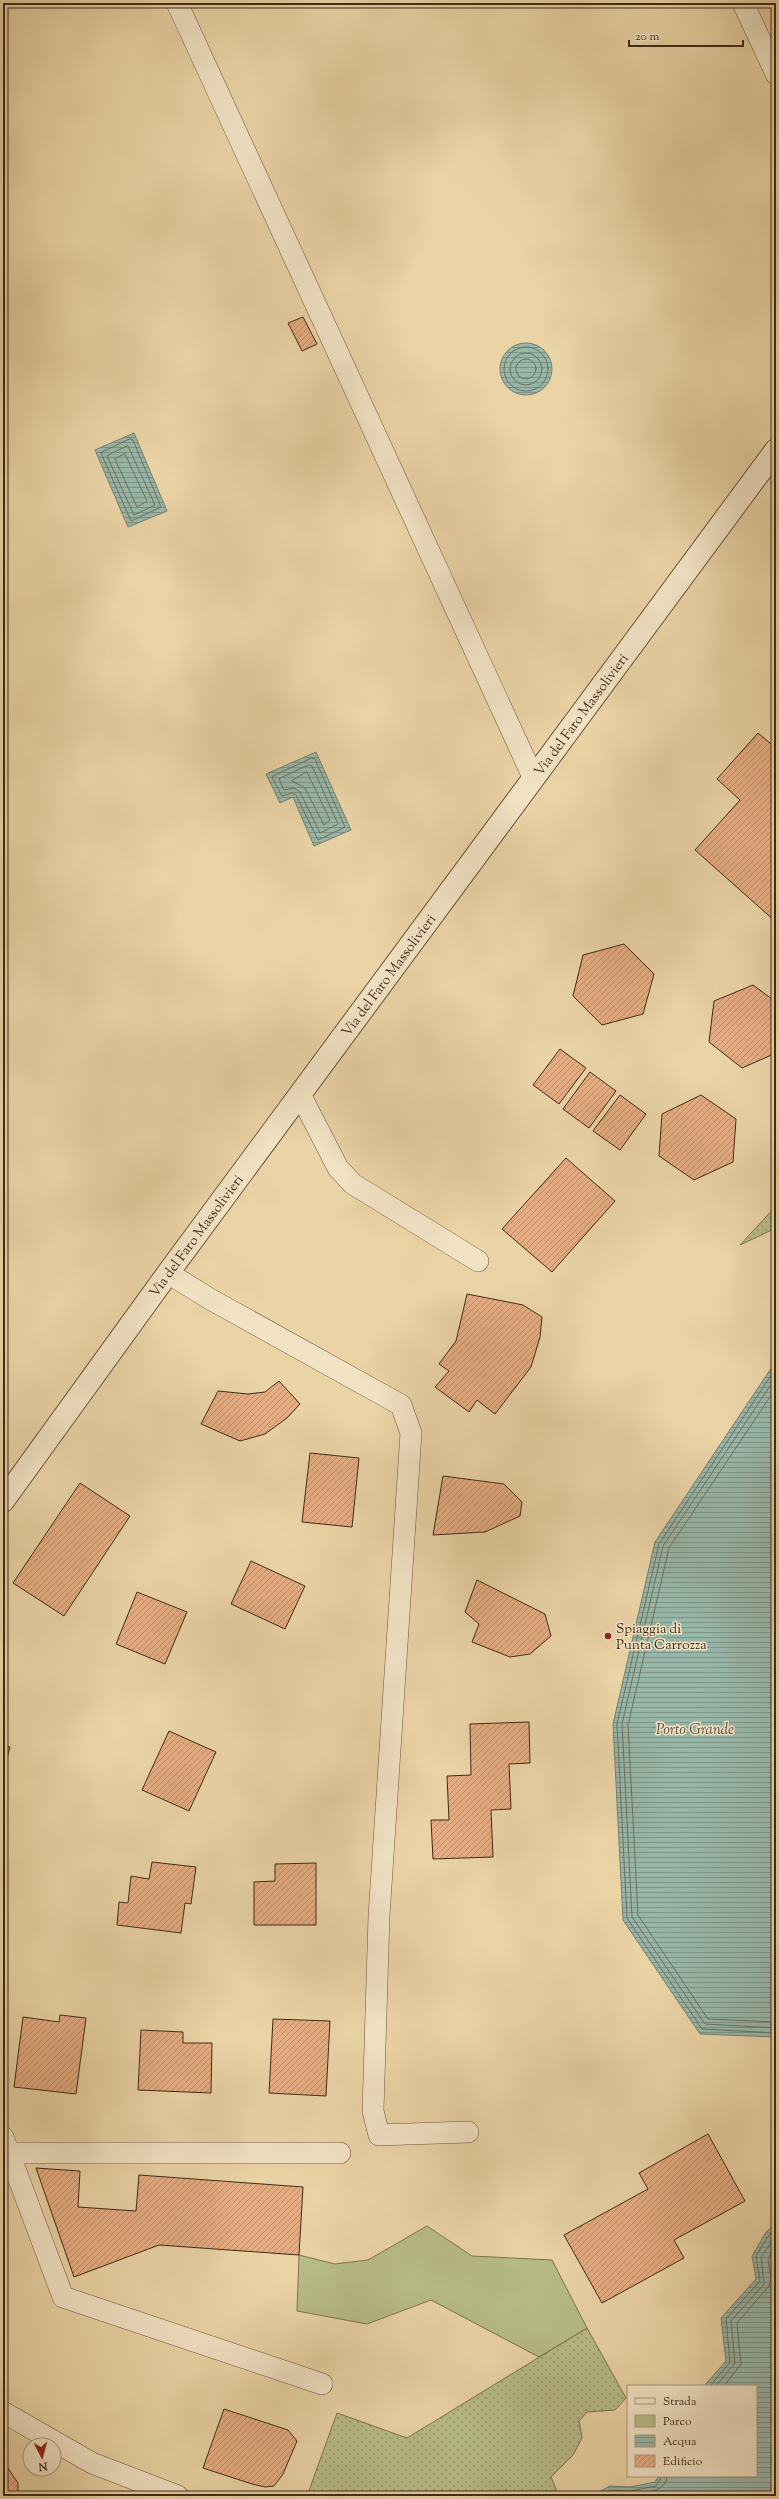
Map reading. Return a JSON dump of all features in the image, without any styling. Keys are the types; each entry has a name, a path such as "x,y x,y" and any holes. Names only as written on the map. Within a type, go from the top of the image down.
{"street":[{"name":"Via del Faro Massolivieri","path":"3,1502 168,1273 776,450"}],"lane":[{"path":"177,3 533,778"},
{"path":"743,3 776,74"},
{"path":"300,1094 338,1168 353,1184 478,1260"},
{"path":"168,1273 210,1299 401,1405 411,1433 379,1916 373,2111 380,2136 468,2132"},
{"path":"322,2384 63,2297 6,2145 340,2153"},
{"path":"3,2412 92,2463 178,2496"}],"green space":[{"path":"776,1206 776,1228 740,1245"},
{"path":"427,2226 472,2256 552,2260 587,2328 539,2357 431,2300 367,2324 297,2311 299,2255 335,2264 368,2260"},
{"path":"587,2328 626,2398 615,2410 587,2412 579,2421 582,2438 573,2455 551,2477 559,2496 307,2496 337,2413 407,2438"}],"water":[{"path":"526,343 536,345 544,351 550,359 552,369 550,379 544,387 536,393 526,395 516,393 508,387 502,379 500,369 502,359 508,351 516,345"},
{"path":"134,433 167,511 128,527 95,450"},
{"path":"316,752 351,830 314,846 293,797 280,803 266,774"},
{"name":"Porto Grande","path":"776,1361 776,2037 700,2034 623,1920 613,1724 655,1542"},
{"path":"776,2224 776,2496 591,2496 610,2486 630,2487 655,2482 658,2477 757,2477 757,2385 705,2385 726,2361 721,2318 756,2279 752,2256 766,2232"}],"building":[{"path":"303,317 317,344 302,351 288,323"},
{"path":"758,733 776,748 776,922 695,850 740,800 717,779"},
{"path":"624,944 654,974 643,1014 602,1025 573,996 583,955"},
{"path":"753,985 776,1002 776,1053 742,1068 709,1042 714,1001"},
{"path":"560,1049 586,1068 559,1104 533,1085"},
{"path":"590,1072 616,1091 589,1128 563,1109"},
{"path":"620,1095 646,1114 620,1150 593,1131"},
{"path":"701,1095 736,1119 733,1162 694,1180 659,1156 662,1114"},
{"path":"566,1158 615,1201 552,1272 502,1229"},
{"path":"467,1294 523,1305 542,1317 540,1337 531,1367 495,1414 477,1400 469,1412 435,1387 449,1371 439,1364 456,1341"},
{"path":"279,1381 300,1404 287,1418 265,1434 240,1441 201,1424 218,1391 248,1394 265,1392"},
{"path":"310,1453 359,1458 352,1527 302,1522"},
{"path":"443,1476 504,1484 522,1502 520,1516 485,1532 433,1535"},
{"path":"80,1483 130,1516 64,1616 13,1583"},
{"path":"251,1561 305,1586 285,1629 231,1604"},
{"path":"477,1580 545,1614 551,1636 530,1654 510,1657 472,1642 479,1624 465,1612"},
{"path":"137,1592 187,1612 165,1664 116,1644"},
{"path":"529,1722 530,1763 509,1764 511,1809 491,1810 493,1857 433,1859 431,1820 449,1820 447,1776 471,1775 470,1724"},
{"path":"169,1731 216,1752 189,1811 142,1790"},
{"path":"3,1745 10,1747 3,1774"},
{"path":"152,1862 196,1867 191,1904 185,1903 181,1933 117,1925 119,1902 128,1903 131,1876 149,1879"},
{"path":"316,1863 316,1925 254,1925 254,1882 275,1881 275,1864"},
{"path":"60,2015 86,2018 76,2094 14,2087 23,2017 59,2022"},
{"path":"273,2019 330,2021 326,2096 269,2093"},
{"path":"141,2030 183,2032 183,2043 212,2043 211,2093 138,2090"},
{"path":"708,2134 745,2201 674,2240 684,2258 602,2303 564,2235 648,2189 639,2173"},
{"path":"36,2168 80,2171 78,2207 136,2211 139,2175 303,2187 299,2255 159,2245 74,2277"},
{"path":"224,2409 288,2430 297,2441 283,2474 274,2486 265,2487 252,2484 203,2468"},
{"path":"3,2465 6,2465 18,2483 18,2496 3,2496"}],"place":[{"name":"Spiaggia di Punta Carrozza","path":"608,1636"}]}
